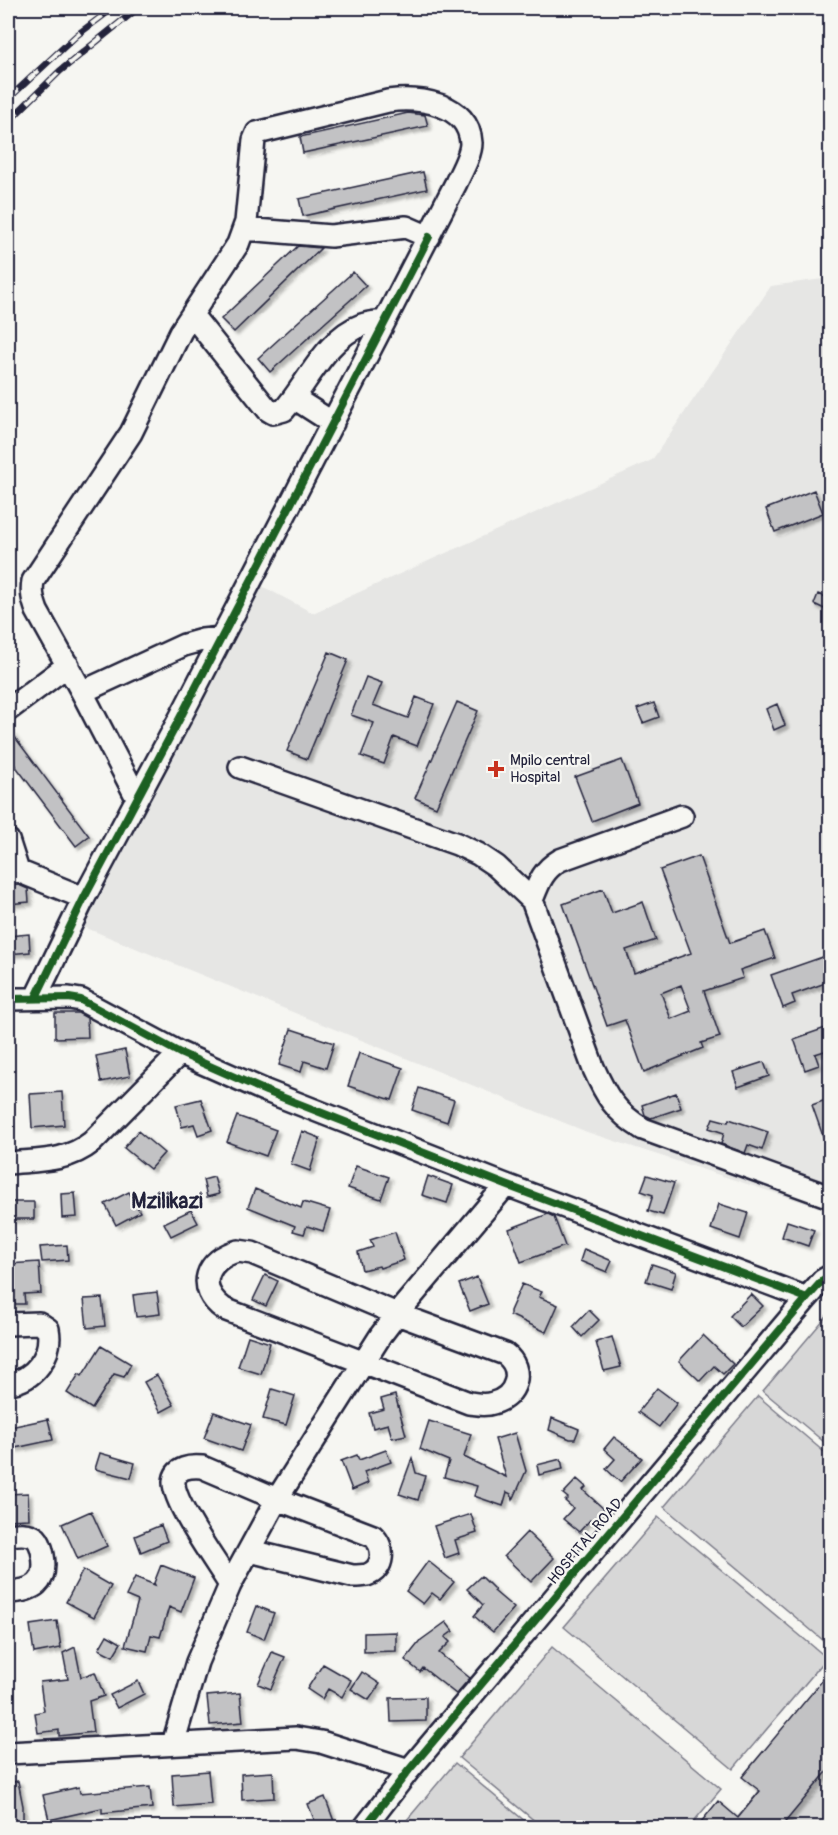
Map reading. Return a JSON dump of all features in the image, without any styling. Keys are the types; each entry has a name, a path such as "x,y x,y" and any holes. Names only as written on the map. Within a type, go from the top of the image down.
{"street":[{"path":"36,997 84,898 137,798 221,639 456,183 471,146 466,126 452,111 425,101 406,99 388,101 257,133 254,140 250,195 244,229 238,244 172,348 131,433 33,581 31,590 37,611 68,665 137,798"},
{"path":"244,229 331,236 406,227 429,237"},
{"path":"192,315 268,410 273,413 279,412 294,398 329,350 340,339 360,325 385,321"},
{"path":"294,398 333,423"},
{"path":"82,692 184,645 202,640 221,639"},
{"path":"8,710 68,665"},
{"path":"240,767 457,844 496,866 532,900 593,1067 603,1090 627,1119 643,1129 831,1197"},
{"path":"532,900 549,866 682,816"},
{"path":"8,840 13,872 84,898"},
{"path":"8,999 36,997 81,1000 180,1053 266,1091 506,1185 807,1298"},
{"path":"8,1163 65,1157 79,1152 92,1142 180,1053"},
{"path":"173,1744 197,1662 230,1585 277,1499 363,1362 397,1314 506,1185"},
{"path":"238,1251 252,1253 397,1314 505,1354 512,1359 517,1377 514,1389 507,1397 495,1403 482,1405 469,1403 363,1362 224,1309 209,1293 207,1280 210,1270 217,1260 227,1253 238,1251"},
{"name":"HOSPITAL ROAD","path":"364,1827 409,1770 807,1298 831,1275"},
{"path":"8,1324 39,1323 48,1329 49,1336 48,1349 34,1372 16,1382 8,1383"},
{"path":"230,1585 174,1490 174,1480 179,1471 190,1466 202,1467 373,1536 379,1541 382,1552 381,1562 376,1570 366,1575 352,1576 250,1551"},
{"path":"8,1534 35,1537 40,1543 44,1563 40,1582 33,1588 23,1592 8,1592"},
{"path":"8,1753 309,1739 409,1770"}],"shaded area":[{"name":"Mpilo central Hospital","path":"830,278 830,1211 587,1132 79,925 258,584 313,613 652,460 771,286"},
{"path":"830,1312 830,1447 763,1391"},
{"path":"758,1396 830,1457 830,1646 664,1507"},
{"path":"658,1517 827,1658 733,1769 564,1627"},
{"path":"552,1647 721,1789 689,1827 542,1827 459,1758"},
{"path":"830,1705 830,1827 730,1827"},
{"path":"455,1763 532,1827 401,1827"}],"building":[{"path":"408,113 425,115 428,126 303,153 300,137"},
{"path":"423,172 427,189 303,216 299,199"},
{"path":"298,246 321,248 234,332 221,319"},
{"path":"353,272 366,286 270,372 258,358"},
{"path":"814,490 823,513 775,532 766,509"},
{"path":"818,594 831,599 831,612 814,604"},
{"path":"329,652 348,660 307,759 287,751"},
{"path":"366,677 382,683 373,705 408,718 416,697 434,704 417,746 394,737 384,764 361,756 374,723 351,715"},
{"path":"457,702 478,711 436,807 415,798"},
{"path":"654,703 659,717 643,723 637,709"},
{"path":"777,704 785,725 774,730 766,709"},
{"path":"8,728 89,836 76,846 8,756"},
{"path":"622,760 638,803 592,821 575,777"},
{"path":"699,856 730,943 765,931 775,958 740,970 743,978 704,991 720,1037 701,1043 703,1048 644,1072 625,1020 607,1026 563,904 603,889 612,913 643,902 656,940 626,950 634,973 691,953 660,870","holes":["681,985 691,1011 671,1019 661,993"]},
{"path":"19,885 28,889 29,902 8,904 8,886"},
{"path":"29,934 30,952 8,954 8,936"},
{"path":"831,954 831,981 792,995 795,1003 783,1008 771,975"},
{"path":"55,1013 78,1013 87,1018 88,1037 55,1038"},
{"path":"831,1026 831,1049 815,1054 819,1065 805,1070 794,1039"},
{"path":"291,1029 334,1043 326,1068 304,1061 301,1072 279,1065"},
{"path":"125,1050 130,1076 101,1082 96,1056"},
{"path":"359,1053 403,1068 392,1100 348,1086"},
{"path":"764,1062 769,1076 738,1087 733,1072"},
{"path":"419,1088 454,1100 447,1122 412,1110"},
{"path":"62,1092 64,1125 32,1128 30,1094"},
{"path":"676,1093 681,1108 651,1118 645,1115 642,1105"},
{"path":"831,1098 831,1153 829,1153 812,1105"},
{"path":"201,1099 212,1130 198,1135 194,1124 182,1127 176,1105"},
{"path":"237,1116 276,1130 266,1156 227,1142"},
{"path":"713,1118 728,1122 729,1119 768,1132 762,1150 748,1145 745,1153 721,1144 724,1133 709,1128"},
{"path":"138,1131 164,1153 150,1169 124,1148"},
{"path":"302,1131 320,1138 310,1171 291,1164"},
{"path":"356,1166 389,1177 381,1199 348,1188"},
{"path":"647,1175 674,1183 663,1215 648,1211 653,1195 641,1191"},
{"path":"428,1176 453,1185 447,1203 422,1195"},
{"path":"214,1177 219,1194 207,1197 203,1180"},
{"path":"255,1189 301,1208 303,1202 330,1210 323,1231 307,1226 304,1234 293,1231 295,1226 248,1207"},
{"path":"129,1192 140,1212 116,1225 105,1204"},
{"path":"75,1193 77,1217 62,1218 61,1194"},
{"path":"8,1202 34,1202 34,1219 8,1219"},
{"path":"719,1204 748,1213 740,1239 711,1229"},
{"path":"191,1210 198,1223 171,1236 164,1223"},
{"path":"548,1214 554,1217 565,1246 521,1262 509,1229"},
{"path":"787,1221 814,1230 808,1246 782,1237"},
{"path":"395,1232 404,1260 380,1268 379,1266 362,1270 358,1252 373,1247 370,1240"},
{"path":"67,1245 68,1260 42,1262 40,1247"},
{"path":"584,1249 612,1261 607,1272 580,1261"},
{"path":"39,1262 41,1293 24,1294 25,1304 8,1304 8,1264"},
{"path":"652,1264 676,1272 671,1289 646,1281"},
{"path":"265,1275 278,1281 266,1306 253,1300"},
{"path":"477,1277 488,1304 470,1311 459,1284"},
{"path":"522,1284 542,1292 539,1297 558,1305 546,1332 510,1315"},
{"path":"157,1292 160,1314 136,1317 133,1295"},
{"path":"751,1294 763,1306 741,1327 730,1316"},
{"path":"102,1298 105,1326 87,1328 84,1299"},
{"path":"589,1310 599,1320 582,1337 573,1327"},
{"path":"703,1335 733,1364 723,1374 714,1366 700,1381 679,1361"},
{"path":"248,1336 270,1343 261,1374 238,1367"},
{"path":"612,1337 621,1367 604,1371 596,1342"},
{"path":"101,1346 131,1364 124,1377 114,1374 92,1409 67,1393 79,1374 82,1376"},
{"path":"157,1375 174,1405 161,1412 144,1382"},
{"path":"657,1388 677,1403 659,1427 638,1412"},
{"path":"272,1389 295,1396 286,1425 263,1419"},
{"path":"395,1395 406,1435 392,1438 388,1424 373,1428 369,1413 384,1409 381,1399"},
{"path":"214,1412 251,1425 241,1451 204,1438"},
{"path":"552,1418 579,1429 575,1439 549,1430"},
{"path":"48,1419 53,1440 15,1448 10,1427"},
{"path":"429,1421 471,1434 464,1457 506,1477 495,1439 515,1433 526,1471 513,1500 511,1494 507,1492 503,1506 474,1496 477,1486 444,1477 449,1461 420,1449"},
{"path":"614,1437 642,1458 620,1482 606,1469 615,1459 604,1449"},
{"path":"386,1450 391,1462 364,1472 368,1483 352,1490 341,1461 357,1455 359,1460"},
{"path":"100,1453 135,1463 131,1478 95,1469"},
{"path":"412,1458 416,1473 425,1476 418,1500 399,1494"},
{"path":"561,1459 563,1469 539,1475 537,1465"},
{"path":"577,1479 586,1487 583,1490 605,1510 593,1523 590,1520 579,1532 563,1519 573,1508 565,1501 568,1498 563,1494"},
{"path":"28,1493 29,1519 8,1520 8,1494"},
{"path":"91,1511 107,1546 78,1559 62,1524"},
{"path":"471,1514 477,1533 455,1540 459,1553 445,1558 434,1526"},
{"path":"161,1525 167,1541 141,1552 135,1536"},
{"path":"527,1532 554,1558 531,1582 504,1556"},
{"path":"428,1561 454,1582 440,1599 432,1593 423,1604 406,1591"},
{"path":"161,1565 194,1578 181,1612 169,1607 160,1637 151,1635 147,1651 125,1646 138,1601 126,1596 135,1577 155,1585"},
{"path":"83,1570 111,1586 94,1617 66,1602"},
{"path":"481,1576 514,1608 493,1632 474,1616 483,1605 467,1589"},
{"path":"257,1606 274,1613 264,1639 247,1632"},
{"path":"57,1621 61,1648 34,1653 30,1625"},
{"path":"446,1622 453,1631 445,1637 450,1642 439,1653 470,1678 456,1694 423,1668 420,1672 405,1660 421,1640"},
{"path":"396,1632 396,1651 364,1652 364,1633"},
{"path":"107,1635 121,1643 113,1656 99,1649"},
{"path":"75,1647 81,1677 95,1672 104,1696 89,1701 93,1732 59,1736 59,1730 38,1733 35,1713 44,1711 40,1682 68,1679 63,1653"},
{"path":"272,1652 285,1657 271,1689 258,1684"},
{"path":"323,1664 351,1680 342,1697 328,1689 322,1699 307,1689"},
{"path":"831,1670 831,1767 781,1827 697,1827 718,1801 738,1818 760,1791 742,1777"},
{"path":"362,1672 380,1684 369,1700 351,1689"},
{"path":"138,1681 144,1694 117,1708 110,1695"},
{"path":"240,1693 243,1722 210,1725 207,1696"},
{"path":"426,1697 426,1721 391,1722 390,1698"},
{"path":"208,1771 211,1804 174,1807 172,1774"},
{"path":"273,1772 274,1798 242,1800 241,1774"},
{"path":"18,1781 23,1806 23,1827 8,1827 8,1783"},
{"path":"79,1787 80,1793 150,1787 152,1808 102,1813 102,1808 49,1820 43,1795"},
{"path":"325,1797 335,1824 317,1827 308,1804"}],"railway":[{"path":"8,99 77,35 113,8"},
{"path":"8,122 60,71 138,8"}],"cycle path":[{"path":"36,997 84,898 180,718 429,237"},
{"path":"8,999 69,998 81,1000 180,1053 266,1091 506,1185 807,1298"},
{"path":"364,1828 409,1770 807,1298 823,1280 830,1276"}],"place":[{"name":"Mpilo central Hospital","path":"496,769"}],"district":[{"name":"Mzilikazi","path":"167,1201"}]}
